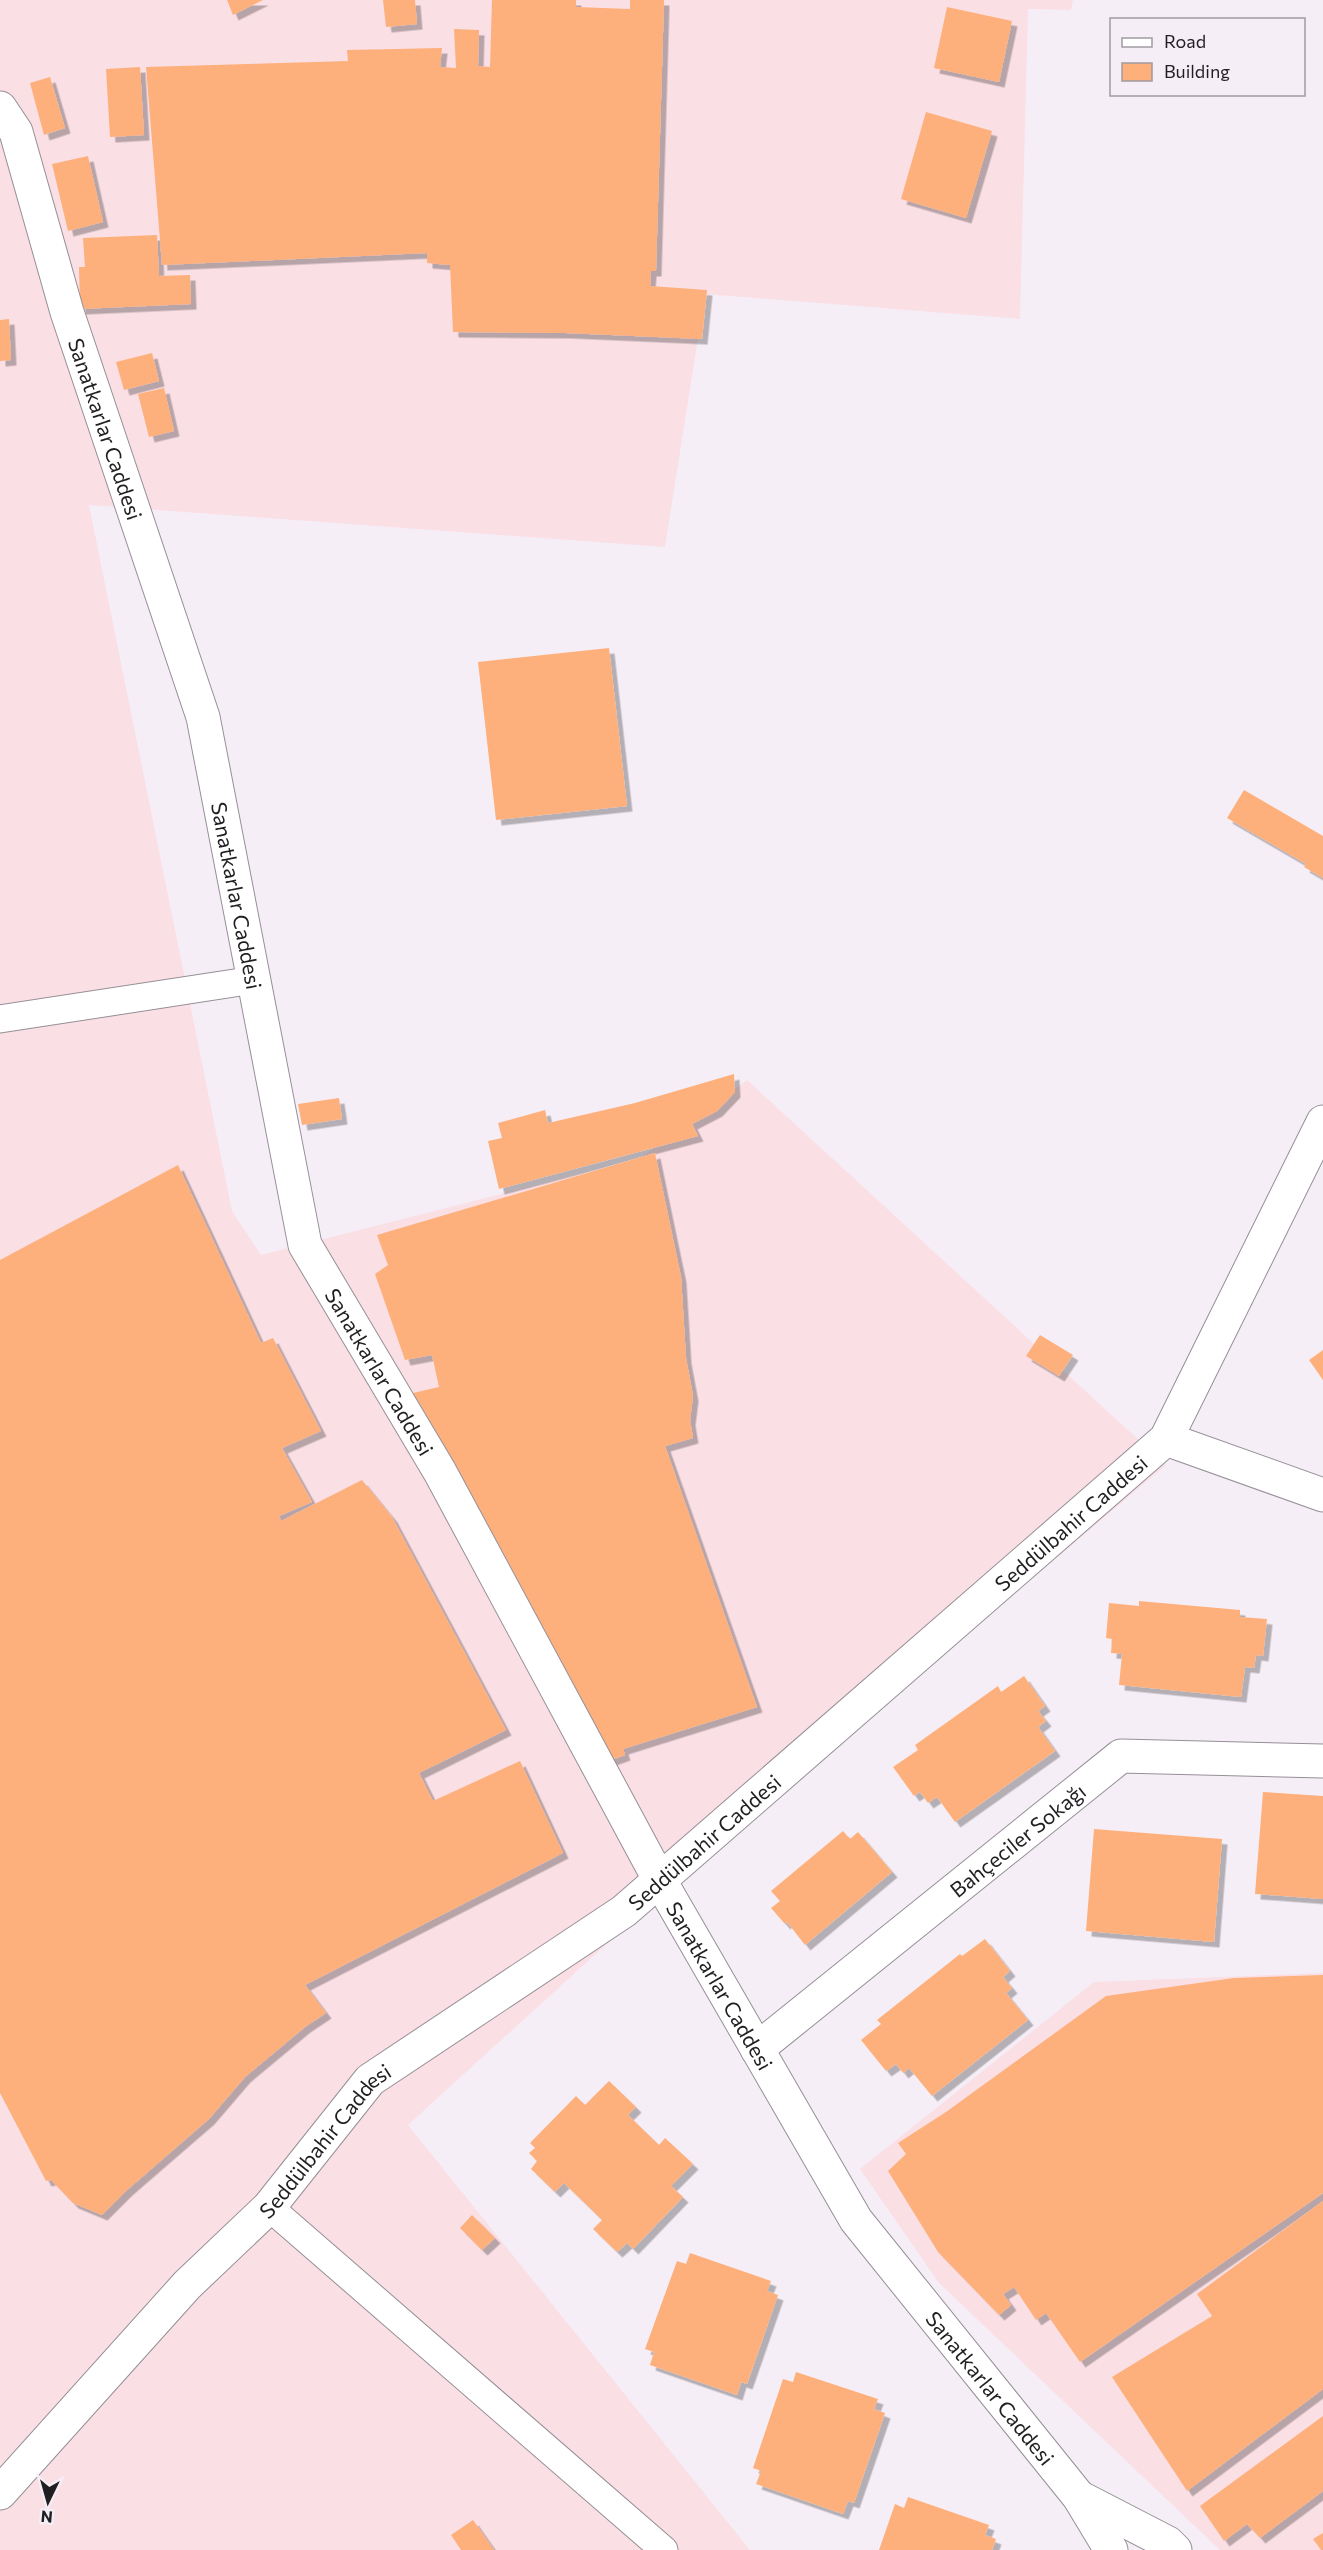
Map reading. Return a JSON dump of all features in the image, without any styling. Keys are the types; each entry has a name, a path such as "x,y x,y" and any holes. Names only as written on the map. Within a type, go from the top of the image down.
{"street":[{"name":"Sanatkarlar Caddesi","path":"0,108 16,132 67,312 203,717 305,1245 440,1472 659,1879 856,2220 1079,2498 1111,2550"},
{"name":"Seddülbahir Caddesi","path":"0,2493 187,2285 269,2207 369,2080 624,1911 1166,1439 1323,1122"},
{"path":"1166,1439 1323,1495"},
{"name":"Bahçeciler Sokağı","path":"758,2049 1121,1756 1323,1761"},
{"name":"Sanatkarlar Caddesi","path":"1079,2498 1168,2543 1176,2550"}],"lane":[{"path":"0,1019 254,980"},
{"path":"269,2207 664,2550"}],"shaded area":[{"path":"0,0 1073,0 1071,10 1028,9 1020,319 705,294 665,547 89,505 232,1211 261,1255 639,1159 747,1080 1166,1465 678,1879 408,2125 750,2550 0,2550"},
{"path":"1323,1973 1323,2550 1220,2550 939,2283 860,2169 1094,1982"}],"building":[{"path":"227,0 263,0 233,15"},
{"path":"383,0 415,0 417,24 386,27"},
{"path":"492,0 576,0 576,7 630,9 630,0 664,0 656,271 651,271 650,286 707,290 702,339 566,333 453,332 450,265 427,263 427,253 162,265 146,67 348,61 347,50 442,48 440,67 456,68 454,29 479,30 478,66 490,67"},
{"path":"947,7 1012,21 999,82 934,68"},
{"path":"140,67 144,135 110,137 106,69"},
{"path":"50,77 65,128 44,135 30,83"},
{"path":"926,112 992,131 966,218 901,199"},
{"path":"88,156 103,222 68,231 52,164"},
{"path":"157,235 159,276 190,275 191,304 80,309 79,267 85,267 83,238"},
{"path":"9,319 11,360 0,361 0,320"},
{"path":"152,353 159,381 124,390 116,362"},
{"path":"164,388 174,431 149,437 138,394"},
{"path":"609,648 627,806 496,820 478,662"},
{"path":"1244,790 1323,836 1323,878 1304,867 1306,864 1227,818"},
{"path":"734,1074 735,1092 717,1111 692,1124 698,1136 499,1189 488,1141 502,1138 498,1123 545,1110 548,1123 635,1103"},
{"path":"339,1098 342,1119 302,1125 298,1104"},
{"path":"655,1153 681,1277 686,1358 693,1396 690,1420 693,1438 665,1446 757,1707 623,1749 625,1755 611,1760 400,1396 439,1387 432,1355 405,1360 375,1274 388,1265 377,1235"},
{"path":"178,1165 261,1343 273,1338 321,1431 282,1448 312,1502 279,1516 281,1521 362,1480 392,1517 506,1730 419,1773 433,1801 520,1761 563,1853 305,1985 326,2013 305,2027 245,2077 209,2119 127,2190 102,2215 73,2203 51,2180 46,2181 0,2093 0,1260"},
{"path":"1040,1335 1073,1355 1059,1376 1026,1356"},
{"path":"1323,1350 1323,1380 1309,1360"},
{"path":"1139,1601 1240,1610 1240,1617 1267,1619 1263,1656 1256,1655 1254,1668 1245,1667 1241,1697 1119,1685 1122,1654 1111,1653 1112,1639 1106,1638 1109,1603 1139,1606"},
{"path":"1024,1676 1045,1706 1038,1711 1046,1721 1038,1727 1055,1751 955,1822 937,1797 928,1803 920,1792 914,1796 893,1767 918,1750 915,1745 998,1686 1001,1692"},
{"path":"1263,1792 1323,1796 1323,1899 1255,1894"},
{"path":"1094,1829 1222,1839 1214,1942 1086,1931"},
{"path":"843,1831 850,1839 858,1832 892,1872 805,1945 787,1922 785,1924 771,1908 780,1901 771,1891"},
{"path":"985,1939 1010,1971 1003,1977 1012,1988 1006,1993 1028,2020 932,2096 909,2068 903,2073 896,2064 886,2071 861,2040 881,2024 877,2020 960,1954 962,1956"},
{"path":"1323,1975 1323,2193 1080,2362 1046,2313 1036,2320 1014,2287 1003,2294 1011,2305 999,2315 938,2252 888,2171 906,2154 898,2143 946,2112 1106,1996 1234,1978"},
{"path":"609,2081 636,2107 628,2115 659,2145 665,2138 693,2164 671,2186 683,2197 633,2249 627,2243 617,2252 593,2229 602,2220 564,2183 555,2192 531,2169 537,2161 529,2153 535,2148 530,2143 576,2096 585,2105"},
{"path":"1323,2201 1323,2389 1187,2491 1112,2377 1212,2316 1197,2294"},
{"path":"472,2215 495,2238 482,2250 460,2228"},
{"path":"690,2253 771,2281 767,2291 778,2295 747,2384 741,2382 737,2395 650,2365 654,2352 645,2349 677,2261 686,2264"},
{"path":"796,2372 878,2399 874,2409 885,2413 854,2503 848,2501 843,2514 756,2484 761,2471 753,2468 783,2379 793,2382"},
{"path":"1323,2416 1323,2491 1260,2538 1247,2524 1224,2541 1200,2506"},
{"path":"908,2497 989,2525 985,2535 996,2539 992,2550 879,2550 895,2504 904,2508"},
{"path":"473,2520 494,2550 461,2550 451,2535"},
{"path":"1323,2533 1323,2550 1321,2550 1313,2539"}]}
